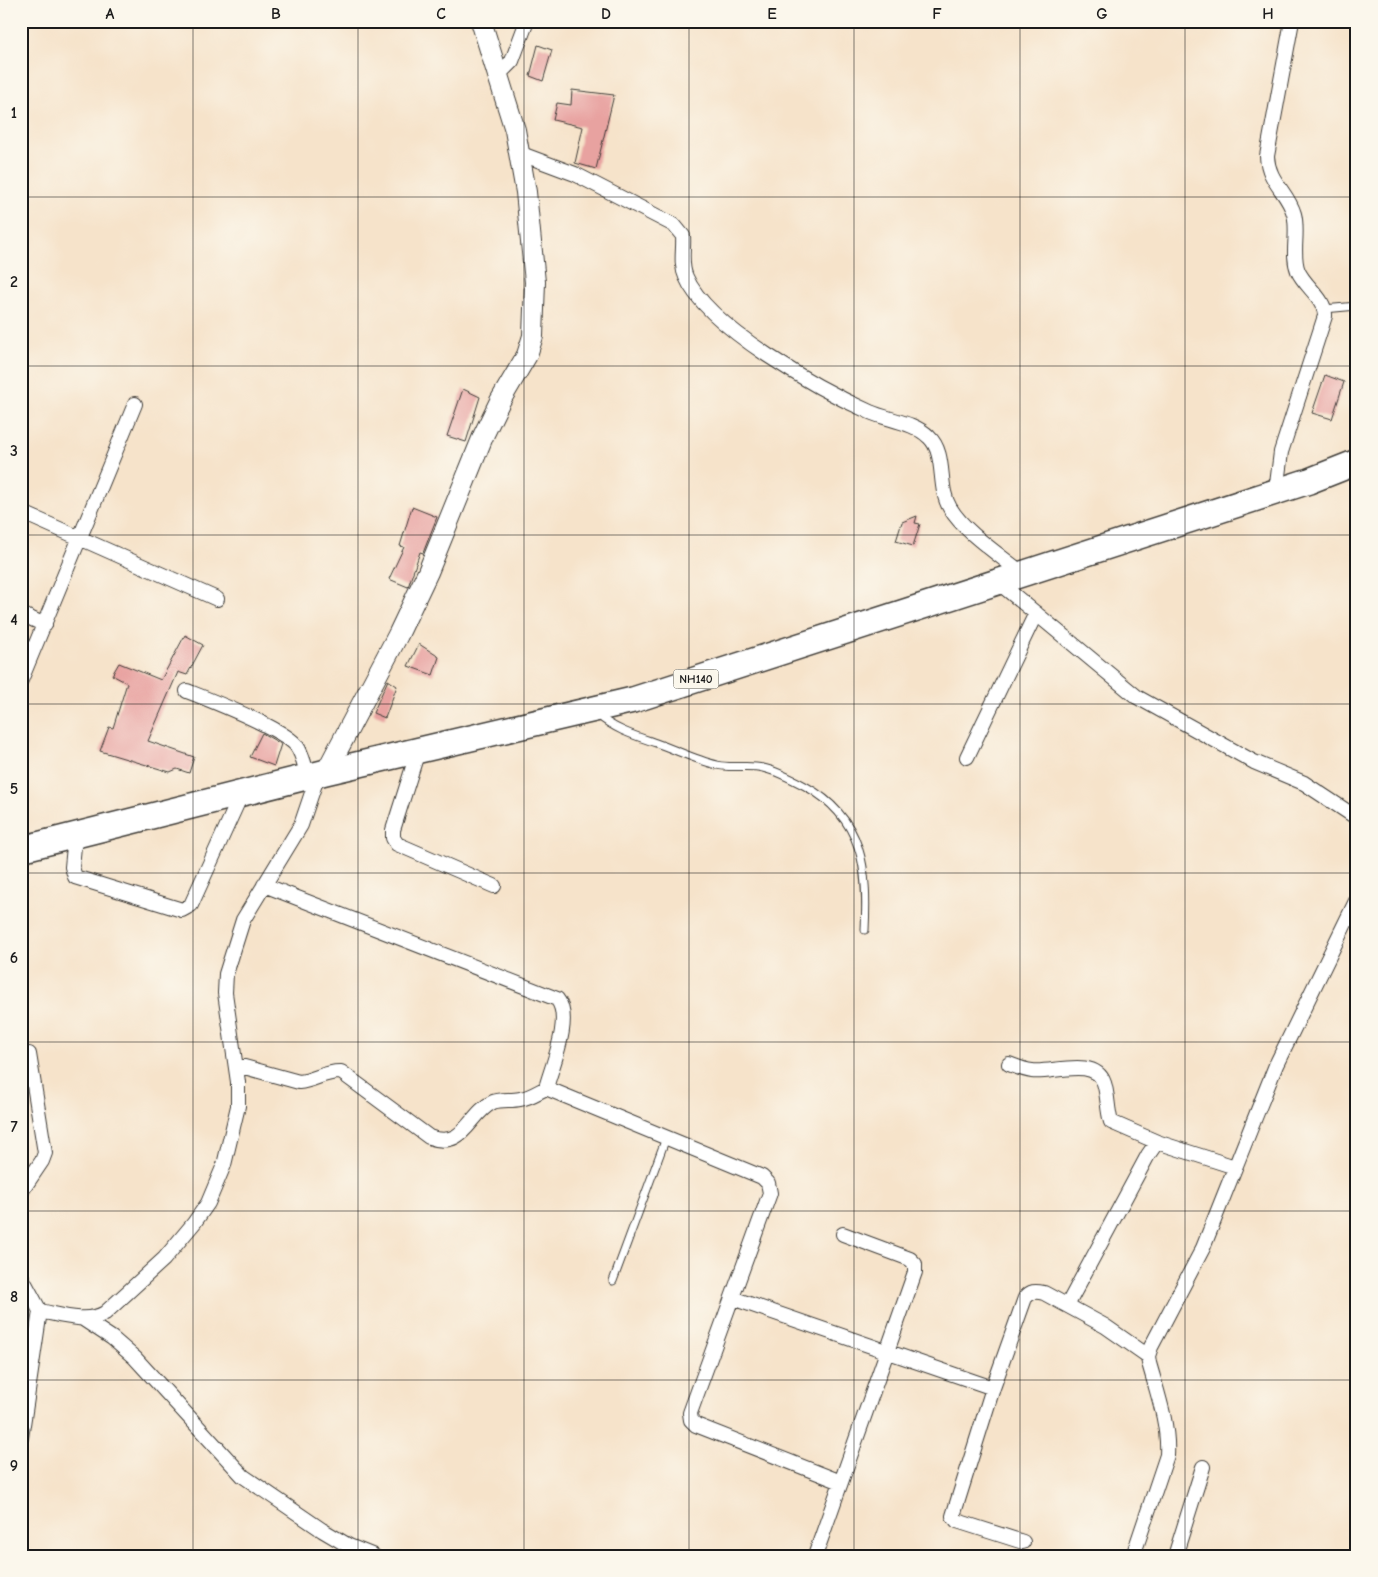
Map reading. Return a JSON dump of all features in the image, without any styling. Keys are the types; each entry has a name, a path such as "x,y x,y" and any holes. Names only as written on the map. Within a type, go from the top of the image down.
{"highway":[{"name":"NH140","path":"21,849 317,775 633,700 1276,492 1357,462"}],"main road":[{"path":"317,775 398,635 428,572 484,434 531,347 535,320 535,282 526,192 519,153 499,74 482,21"}],"street":[{"path":"499,74 512,62 527,21"},
{"path":"1276,492 1282,452 1325,316 1324,309 1301,278 1297,268 1294,212 1267,168 1267,156 1292,21"},
{"path":"519,153 569,172 674,225 683,236 682,260 686,278 712,312 740,335 841,399 882,417 908,425 928,436 938,454 942,486 950,509 980,539 1022,574"},
{"path":"21,680 135,404"},
{"path":"21,512 217,599"},
{"path":"998,582 1126,689 1152,706 1254,762 1304,783 1357,818"},
{"path":"966,757 1036,613"},
{"path":"21,614 45,625"},
{"path":"40,1311 84,1319 97,1318 105,1313 164,1259 208,1202 224,1165 237,1118 237,1065 225,993 226,974 243,920 301,825 317,775 289,739 251,719 187,691"},
{"path":"418,751 393,830 393,838 397,844 494,886"},
{"path":"75,836 73,873 79,880 182,910 191,904 241,794"},
{"path":"237,1065 299,1082 309,1082 330,1072 341,1072 429,1137 437,1140 449,1140 458,1136 488,1105 496,1101 524,1099 546,1088 563,1024 562,1005 557,999 264,885"},
{"path":"1132,1556 1167,1455 1168,1446 1148,1356 1203,1248 1276,1065 1357,899"},
{"path":"21,1192 42,1161 45,1153 29,1054"},
{"path":"1009,1064 1032,1071 1067,1068 1091,1070 1100,1075 1104,1083 1111,1122 1157,1142 1235,1167"},
{"path":"546,1088 762,1177 768,1183 770,1193 690,1413 691,1420 696,1425 841,1482"},
{"path":"1068,1304 1148,1155 1157,1142"},
{"path":"815,1556 915,1272 915,1264 910,1259 843,1234"},
{"path":"21,1276 40,1311 21,1438"},
{"path":"1023,1542 957,1521 953,1516 993,1388 1024,1298 1030,1292 1036,1291 1068,1304 1113,1331 1148,1356"},
{"path":"732,1298 993,1388"},
{"path":"84,1319 112,1338 135,1358 248,1480 336,1538 374,1556"},
{"path":"1175,1556 1203,1467"}],"lane":[{"path":"1324,309 1357,306"},
{"path":"593,709 599,716 623,732 717,765 763,768 790,777 813,790 831,804 846,820 856,838 864,864 867,894 865,930"},
{"path":"613,1281 666,1138"}],"building":[{"path":"538,45 552,50 543,81 530,76"},
{"path":"572,90 614,95 596,169 575,163 583,127 553,120 557,103 571,105"},
{"path":"1325,375 1344,382 1332,419 1312,413"},
{"path":"463,389 480,397 466,442 447,436"},
{"path":"412,507 437,517 423,553 420,552 408,587 389,579 404,547 400,546"},
{"path":"917,516 915,523 920,524 913,546 896,541 902,522"},
{"path":"185,635 203,645 187,675 178,672 148,741 194,757 189,773 177,769 170,772 100,751 109,727 113,728 127,683 112,675 119,663 161,680"},
{"path":"419,644 439,657 433,675 408,666"},
{"path":"388,680 397,686 385,718 373,713"},
{"path":"262,733 281,744 274,766 250,757"}]}
